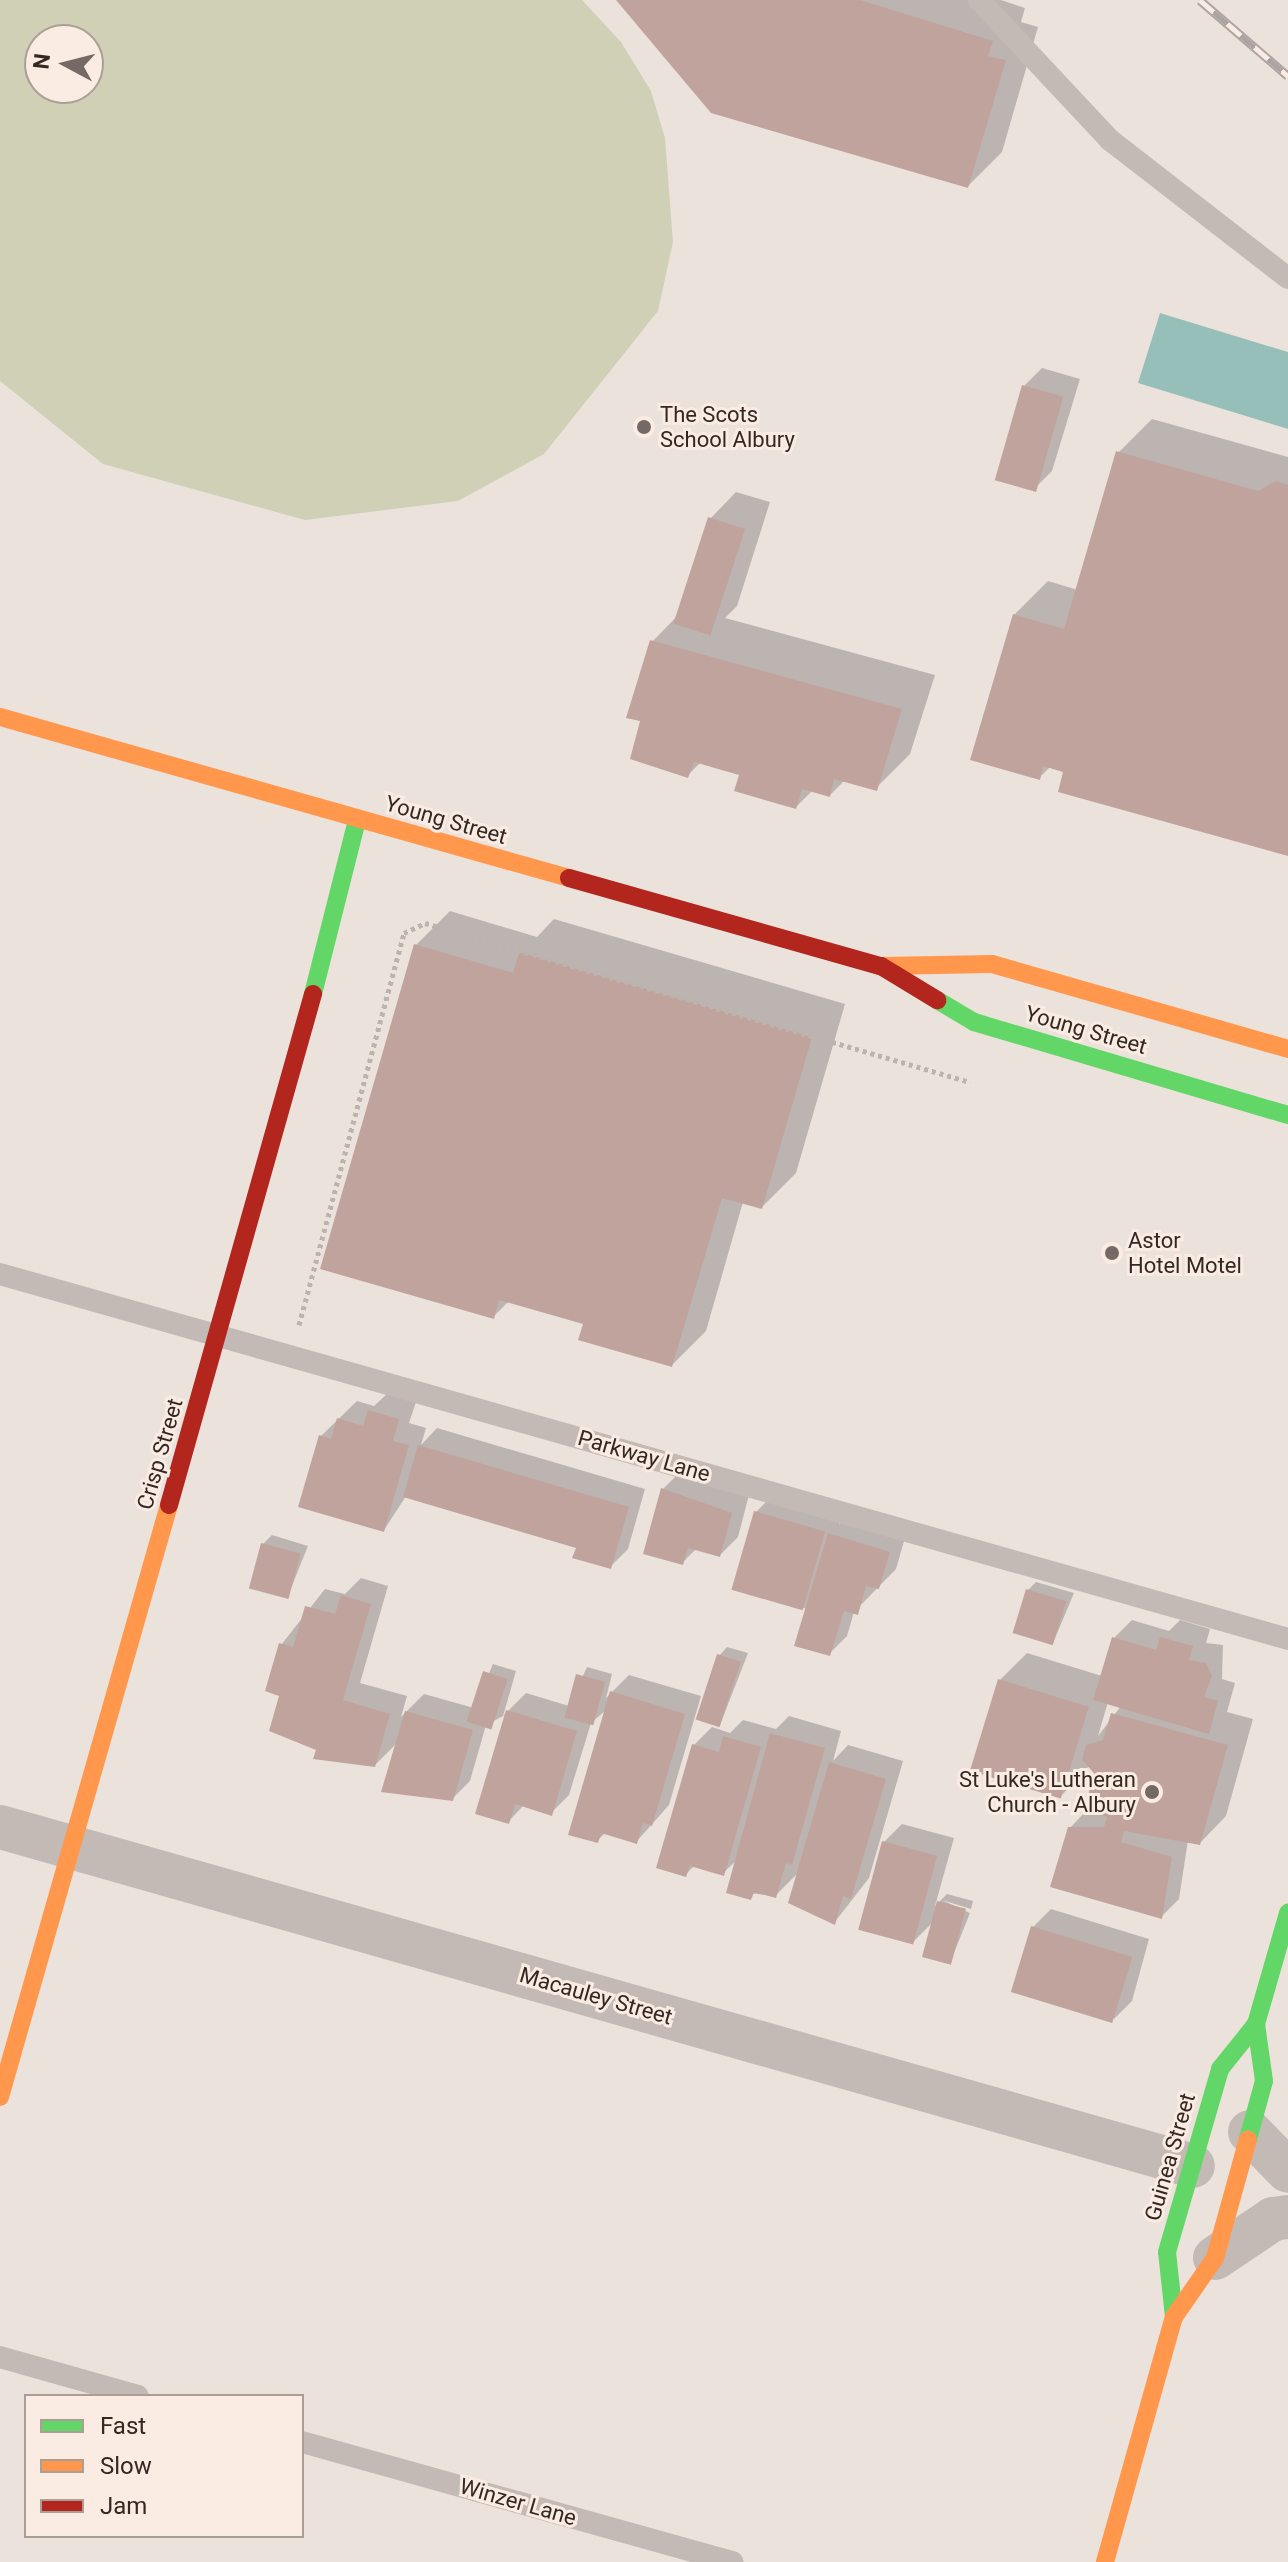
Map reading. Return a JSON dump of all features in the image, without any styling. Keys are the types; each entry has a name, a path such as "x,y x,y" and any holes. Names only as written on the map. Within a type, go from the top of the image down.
{"street":[{"name":"Young Street","path":"0,717 881,966 974,1022 1288,1115"},
{"name":"Crisp Street","path":"0,2097 75,1848 218,1337 357,820"},
{"name":"Young Street","path":"881,966 992,964 1288,1049"},
{"name":"Macauley Street","path":"0,1827 1193,2166"},
{"name":"Guinea Street","path":"1174,2317 1167,2252 1220,2069 1256,2024 1288,1913"},
{"name":"Guinea Street","path":"1105,2562 1174,2317 1215,2258 1264,2081 1256,2024"},
{"path":"1250,2132 1288,2171"},
{"path":"1215,2258 1273,2219 1288,2217"}],"lane":[{"path":"979,0 1110,140 1288,278"},
{"name":"Parkway Lane","path":"0,1274 1288,1639"},
{"path":"0,2357 131,2394"},
{"name":"Winzer Lane","path":"304,2443 733,2562"}],"path":[{"path":"290,1357 404,933 425,923 970,1082"}],"green space":[{"path":"0,0 582,0 621,42 651,91 665,138 673,242 658,311 544,454 458,501 305,520 103,464 0,381"}],"water":[{"path":"1160,313 1288,352 1288,429 1138,383"}],"building":[{"path":"616,0 860,0 993,41 988,56 1006,60 968,188 711,113"},
{"path":"1022,385 1063,397 1036,492 995,480"},
{"path":"1116,451 1258,491 1276,481 1288,485 1288,856 1058,792 1063,772 1043,766 1040,780 970,760 1013,614 1064,629"},
{"path":"708,517 745,529 710,636 673,624"},
{"path":"650,640 902,709 877,791 834,779 830,797 802,789 796,809 734,791 739,775 694,762 688,778 630,759 640,721 626,718"},
{"path":"414,944 513,973 519,952 812,1037 762,1209 722,1198 672,1367 578,1340 583,1324 499,1300 494,1319 320,1269"},
{"path":"368,1410 399,1419 393,1441 409,1445 384,1532 298,1507 319,1435 331,1439 337,1418 363,1426"},
{"path":"418,1445 629,1507 611,1569 572,1558 576,1548 403,1497"},
{"path":"661,1488 732,1513 720,1557 688,1548 683,1565 643,1554"},
{"path":"754,1511 825,1531 803,1610 731,1590"},
{"path":"828,1533 890,1552 879,1589 866,1586 858,1615 844,1611 830,1656 794,1646"},
{"path":"261,1543 301,1554 288,1599 249,1588"},
{"path":"1026,1589 1066,1601 1053,1645 1013,1633"},
{"path":"341,1595 371,1604 343,1700 390,1714 375,1767 313,1759 316,1750 269,1731 279,1696 265,1691 279,1643 293,1647 305,1606 335,1614"},
{"path":"1112,1637 1156,1650 1160,1637 1193,1646 1189,1660 1206,1663 1212,1676 1204,1697 1218,1701 1209,1734 1093,1700"},
{"path":"717,1654 741,1662 719,1727 696,1720"},
{"path":"483,1671 508,1679 491,1729 467,1721"},
{"path":"576,1674 605,1682 593,1725 564,1717"},
{"path":"998,1679 1089,1707 1061,1799 970,1771"},
{"path":"610,1691 685,1714 652,1826 643,1823 637,1844 601,1833 598,1843 568,1835"},
{"path":"506,1710 577,1731 552,1816 515,1804 509,1824 475,1814"},
{"path":"405,1711 473,1730 453,1801 381,1792"},
{"name":"St Luke's Lutheran Church - Albury","path":"1111,1713 1228,1745 1200,1845 1124,1831 1121,1842 1172,1857 1162,1919 1050,1887 1068,1827 1104,1827 1107,1817 1084,1811 1094,1773 1082,1760 1086,1745 1103,1740"},
{"path":"770,1733 825,1748 792,1865 786,1863 776,1898 754,1892 751,1900 726,1893"},
{"path":"723,1736 761,1747 724,1876 690,1866 686,1877 656,1868 692,1744 719,1752"},
{"path":"829,1762 886,1779 851,1899 843,1896 835,1925 788,1903"},
{"path":"882,1841 937,1856 913,1945 858,1930"},
{"path":"937,1901 966,1909 951,1965 922,1957"},
{"path":"1031,1926 1132,1957 1112,2023 1011,1992"}],"railway":[{"path":"1200,0 1288,76"}],"traffic: fast":[{"path":"313,994 357,820"},
{"path":"937,1000 974,1022 1288,1115"},
{"path":"1174,2317 1167,2252 1220,2069 1256,2024 1288,1913"},
{"path":"1248,2139 1264,2081 1256,2024"}],"traffic: slow":[{"path":"0,717 569,878"},
{"path":"881,966 992,964 1288,1049"},
{"path":"0,2097 169,1505"},
{"path":"1105,2562 1174,2317 1215,2258 1248,2139"}],"traffic: jam":[{"path":"569,878 881,966 937,1000"},
{"path":"169,1505 313,994"}],"place":[{"name":"The Scots School Albury","path":"644,427"},
{"name":"Astor Hotel Motel","path":"1112,1253"},
{"name":"St Luke's Lutheran Church - Albury","path":"1152,1792"}]}
